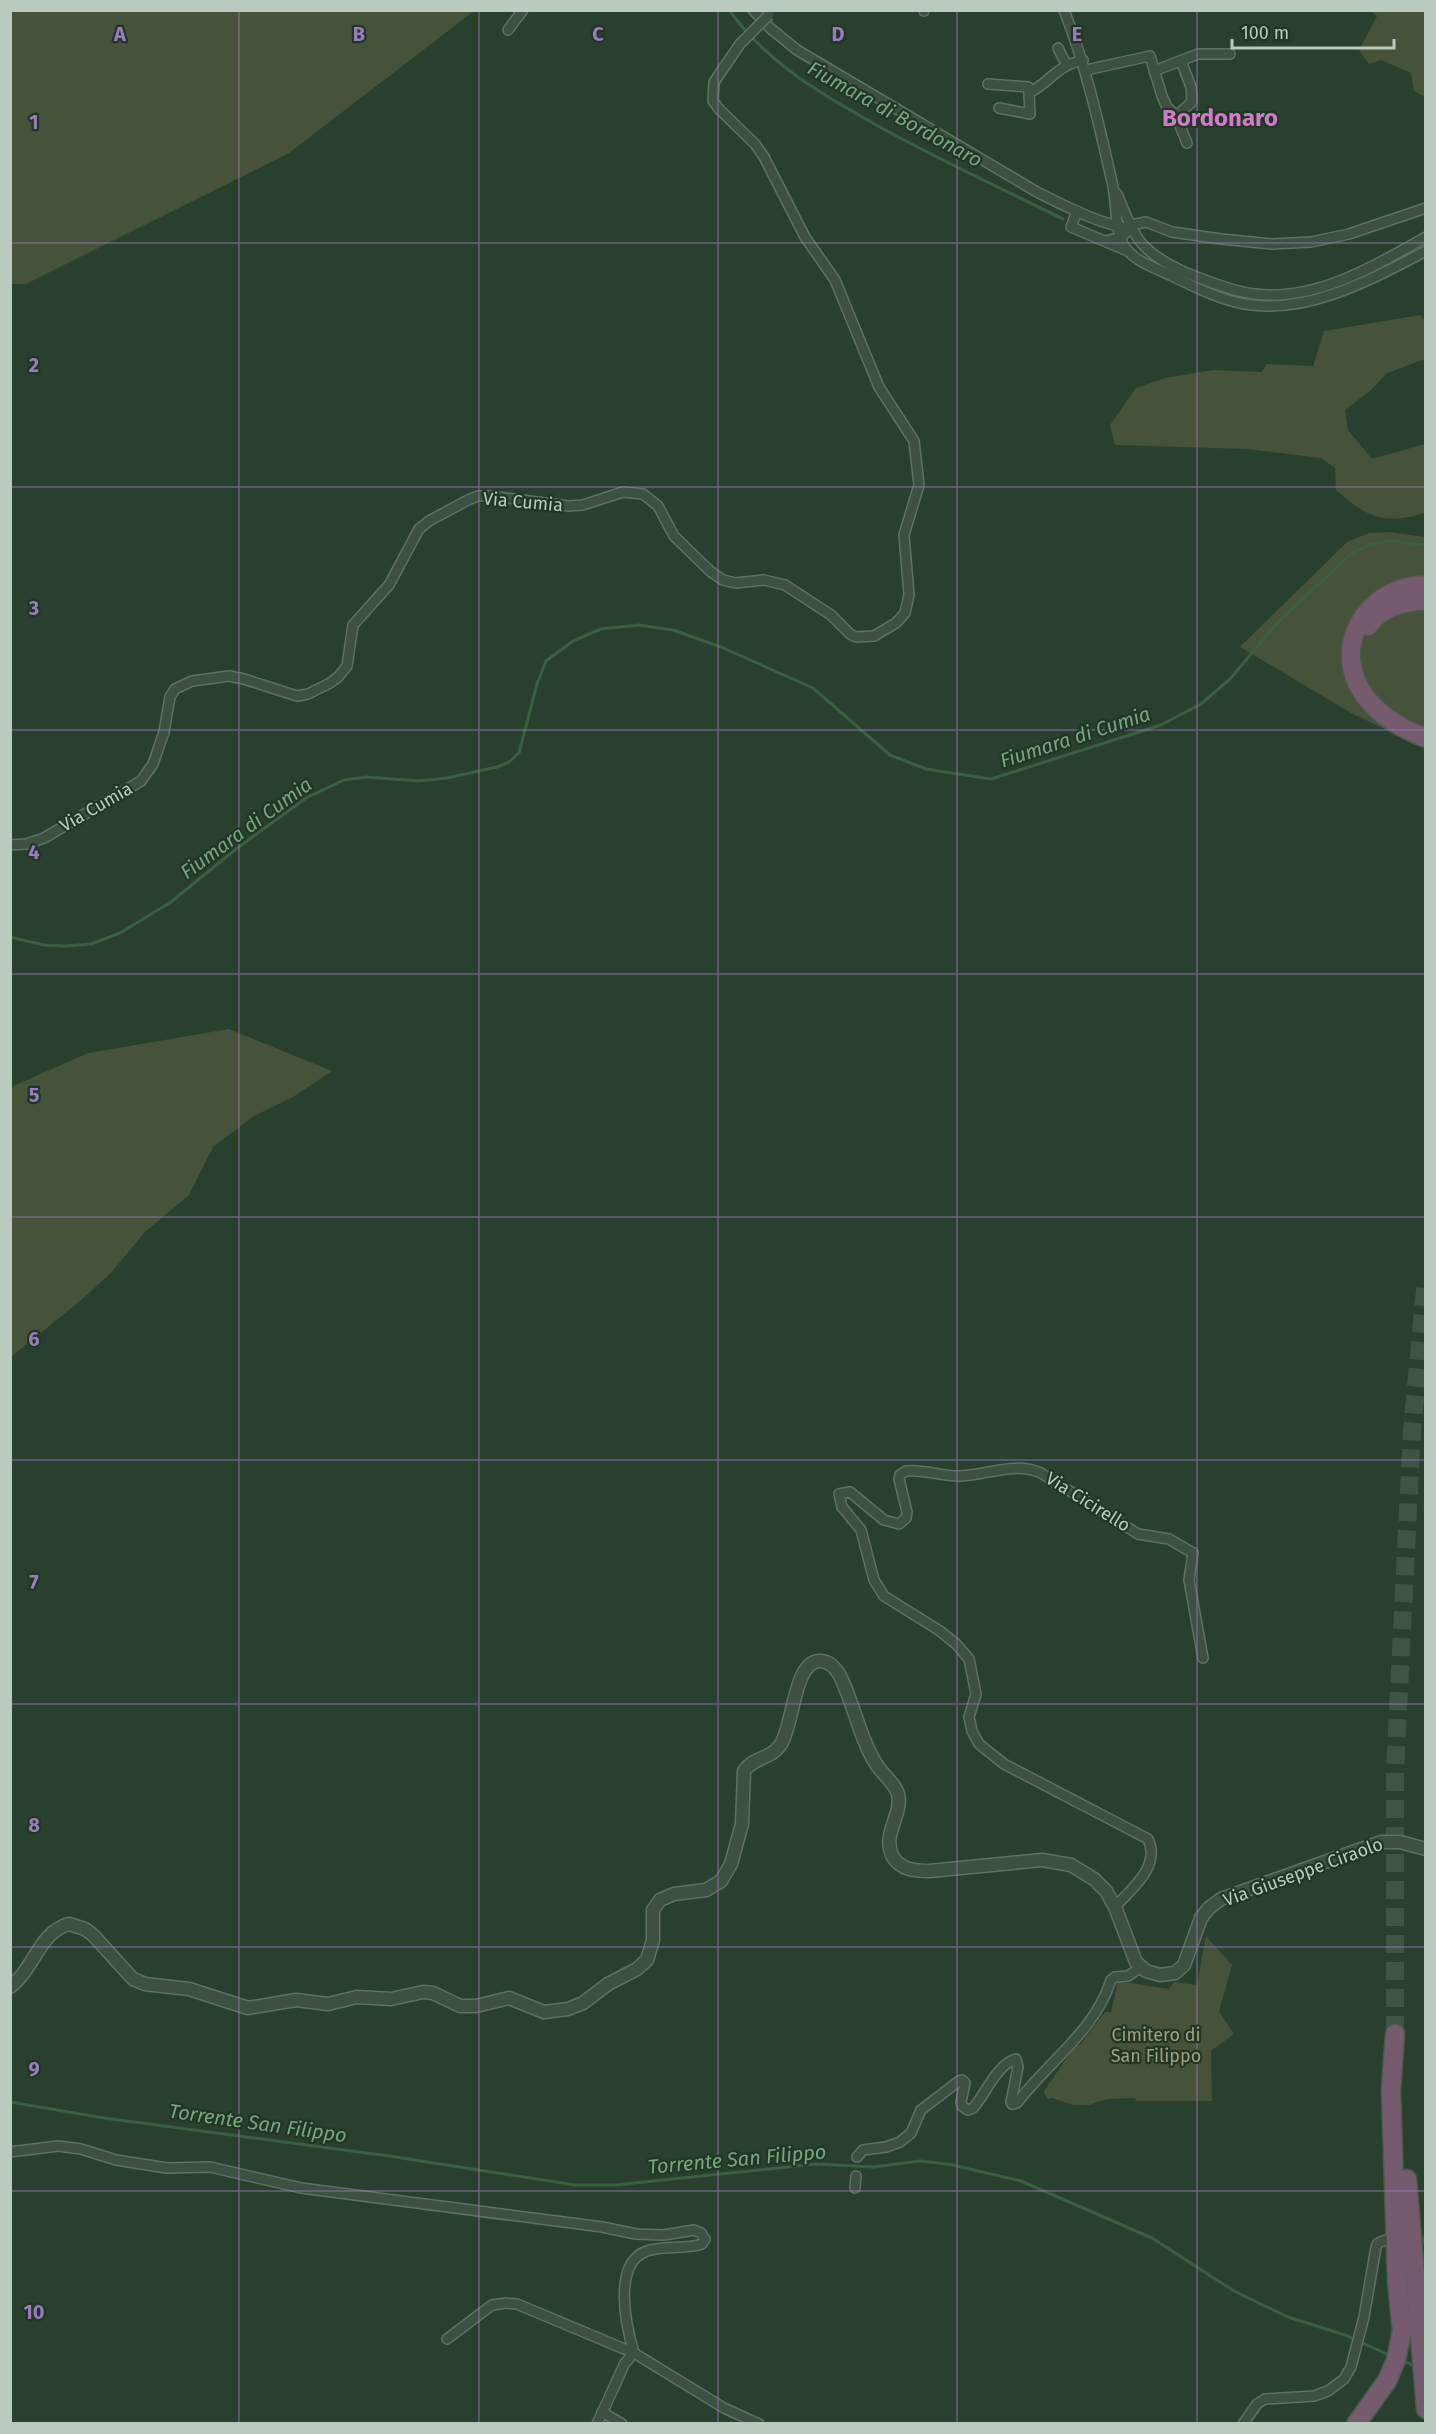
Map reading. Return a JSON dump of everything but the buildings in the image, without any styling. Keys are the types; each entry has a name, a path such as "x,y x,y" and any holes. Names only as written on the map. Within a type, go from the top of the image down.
{"highway":[{"path":"1425,585 1400,589 1370,607 1354,635 1352,661 1359,687 1368,700 1387,717 1425,738"},
{"path":"1425,601 1404,602 1375,618 1363,636 1360,670 1374,696 1389,709 1425,729"},
{"path":"1395,2034 1391,2090 1397,2282 1410,2327 1425,2409"},
{"path":"1356,2424 1382,2391 1410,2327"}],"street":[{"path":"508,30 524,10"},
{"path":"753,10 770,28 797,50 1037,192 1118,227 1132,229"},
{"path":"1068,12 1086,70 1113,184 1118,227 1128,251"},
{"name":"Via Cumia","path":"10,845 26,844 44,838 141,781 150,771 161,741 170,697 180,685 199,679 229,676 297,696 318,690 338,677 346,666 353,625 389,585 419,529 429,521 478,496 569,506 584,505 623,492 643,495 658,506 674,536 711,572 723,580 736,583 764,580 785,585 831,615 844,629 856,637 874,636 901,618 909,601 904,535 919,485 914,441 879,387 835,280 805,237 764,157 755,144 719,109 714,100 714,82 740,44 771,13"},
{"path":"1058,48 1066,64"},
{"path":"1154,71 1204,54 1230,54"},
{"path":"1086,70 1150,56 1167,107 1176,116 1187,143"},
{"path":"1029,93 1045,84 1056,70 1066,64 1083,60"},
{"path":"1176,116 1192,102 1191,87 1181,61"},
{"path":"988,84 1028,87 1030,114 999,108"},
{"path":"1113,184 1132,229 1149,250 1198,278 1237,291 1266,295 1300,292 1338,281 1383,261 1425,237"},
{"path":"1106,241 1121,237 1136,224 1146,222 1190,236 1272,244 1311,242 1349,234 1425,208"},
{"path":"1077,211 1071,227 1128,251 1150,265 1219,296 1243,304 1266,306 1290,304 1328,295 1387,271 1425,251"},
{"name":"Via Cicirello","path":"1115,1907 1149,1866 1152,1852 1148,1839 1013,1769 979,1744 972,1731 969,1717 976,1694 969,1659 964,1651 940,1631 884,1596 874,1580 861,1530 842,1507 839,1494 850,1492 884,1520 899,1524 906,1518 907,1512 899,1479 900,1475 906,1471 960,1476 1022,1468 1047,1475 1138,1534 1169,1539 1193,1553 1189,1580 1203,1658"},
{"path":"10,1987 27,1972 51,1932 69,1924 85,1929 93,1935 133,1979 145,1984 197,1991 248,2008 296,2001 328,2004 357,1997 378,2000 423,1992 433,1993 460,2006 476,2006 509,1998 544,2012 576,2007 614,1980 637,1969 647,1960 653,1940 653,1911 660,1900 674,1894 706,1890 716,1885 725,1875 733,1857 743,1816 744,1771 750,1764 772,1754 781,1744 790,1721 802,1671 810,1663 819,1661 831,1664 839,1674 871,1756 897,1792 898,1804 889,1841 892,1853 899,1864 912,1870 930,1871 1033,1861 1062,1862 1094,1879 1111,1898 1132,1955 1140,1968 1128,1976 1115,1977 1111,1980 1099,2010 1082,2033 1055,2058 1017,2103 1012,2104 1011,2102 1018,2067 1016,2059 1008,2062 998,2073 973,2108 968,2109 962,2106 965,2082 959,2081 921,2110 911,2133 900,2142 886,2147 863,2150 857,2157"},
{"name":"Via Giuseppe Ciraolo","path":"1140,1968 1160,1975 1180,1970 1187,1961 1201,1918 1221,1899 1381,1842 1400,1842 1425,1850"},
{"path":"10,2152 58,2146 81,2148 116,2160 166,2168 210,2167 302,2188 602,2227 636,2234 664,2235 694,2230 701,2233 705,2239 702,2244 644,2252 627,2269 625,2297 627,2325 634,2353"},
{"path":"855,2188 856,2176"},
{"path":"1243,2424 1261,2401 1269,2398 1306,2397 1321,2394 1339,2384 1351,2367 1364,2317 1376,2247 1378,2243 1386,2240"},
{"path":"447,2339 492,2305 518,2304 634,2353 724,2408 759,2424"},
{"path":"597,2424 625,2362 634,2353"},
{"path":"602,2412 622,2424"}],"green space":[{"path":"11,10 474,11 289,153 26,284 11,284"},
{"path":"1371,11 1425,11 1425,97 1414,91 1411,73 1381,60 1369,64 1359,50 1377,16"},
{"path":"1420,315 1425,320 1425,359 1387,373 1370,391 1345,410 1348,430 1372,459 1425,444 1425,513 1411,517 1387,518 1367,513 1336,490 1335,468 1321,458 1247,449 1115,445 1110,425 1136,388 1165,378 1214,370 1262,372 1267,364 1313,366 1324,331"},
{"path":"1388,532 1425,537 1425,748 1351,713 1240,647 1347,542 1369,533"},
{"path":"229,1029 332,1071 293,1097 254,1116 213,1147 189,1195 145,1232 111,1273 11,1357 11,1087 88,1053"},
{"name":"Cimitero di San Filippo","path":"1206,1936 1232,1965 1219,2011 1234,2034 1211,2051 1212,2101 1136,2101 1135,2098 1107,2099 1089,2105 1074,2105 1052,2098 1047,2099 1044,2091 1077,2043 1080,2045 1105,2012 1111,2012 1118,1981 1169,1989 1174,1982 1197,1985"}],"waterway":[{"name":"Fiumara di Bordonaro","path":"729,10 744,29 777,61 831,99 919,148 1063,219"},
{"name":"Fiumara di Cumia","path":"10,937 44,945 64,946 91,944 120,933 171,902 236,849 306,798 344,780 366,777 419,781 447,778 497,767 509,762 519,753 537,684 546,661 573,641 601,629 639,625 673,630 721,647 813,688 890,755 926,769 991,779 1161,725 1201,704 1230,679 1277,623 1352,553 1369,545 1391,541 1426,545"},
{"name":"Torrente San Filippo","path":"10,2102 104,2118 389,2156 575,2185 615,2185 816,2164 874,2167 920,2161 948,2164 1021,2181 1152,2238 1234,2291 1288,2317 1345,2335 1389,2355"},
{"name":"Torrente San Filippo","path":"1403,2361 1417,2367"}],"tunnel":[{"path":"1395,2034 1395,1770 1412,1430 1426,1279"},
{"path":"1409,2240 1426,2240"}],"district":[{"name":"Bordonaro","path":"1220,118"}]}
